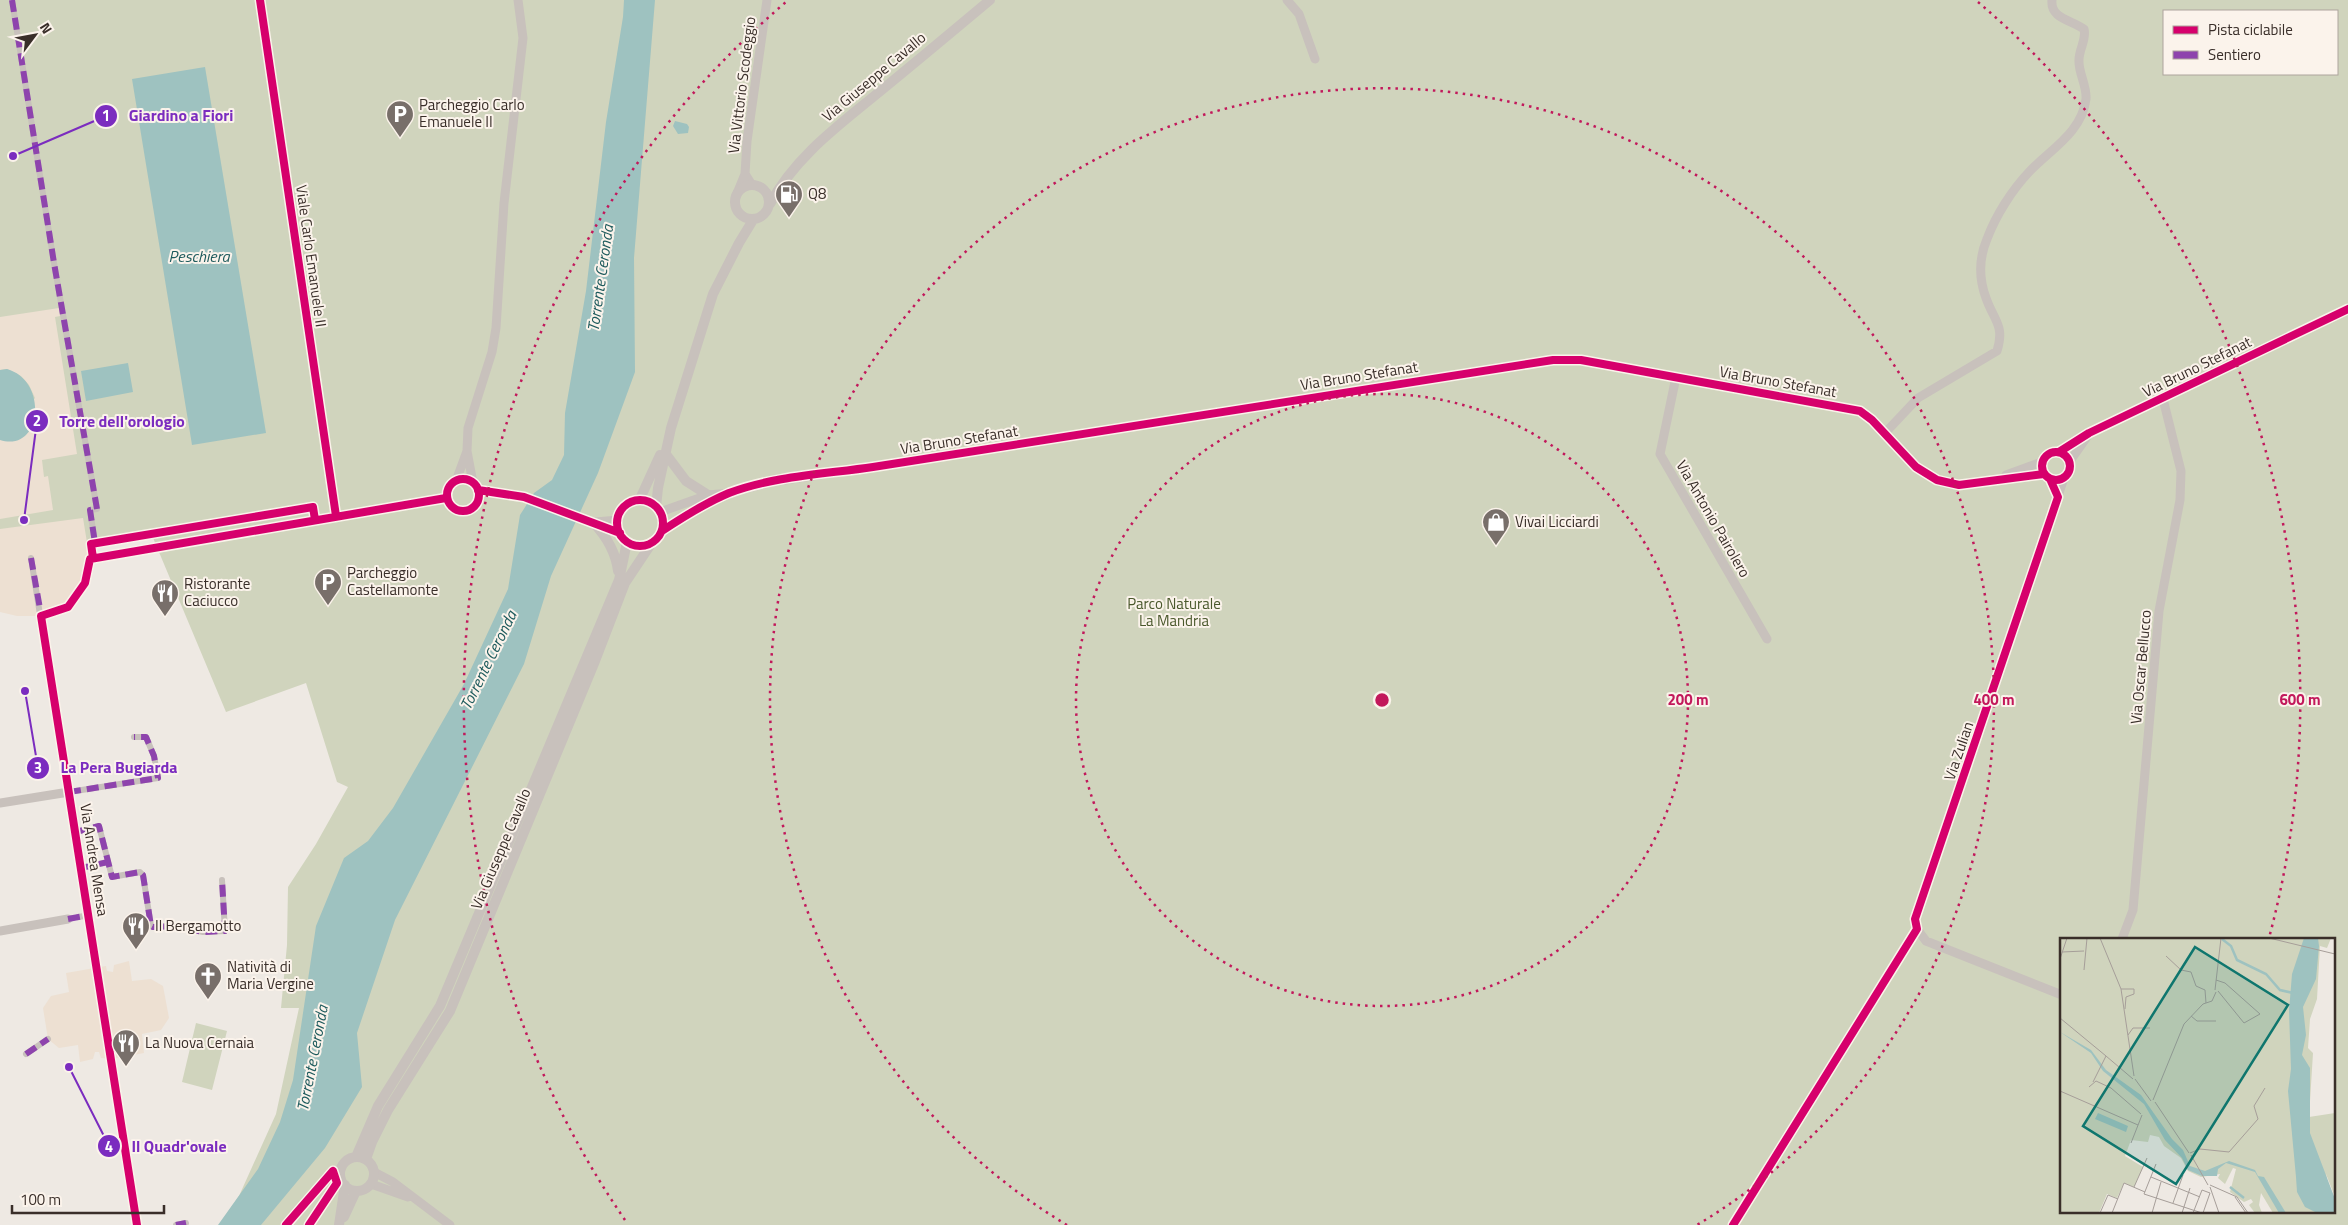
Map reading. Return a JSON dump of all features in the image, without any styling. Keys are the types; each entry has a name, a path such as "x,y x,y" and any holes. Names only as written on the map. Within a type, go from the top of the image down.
{"street":[{"path":"12,0 54,263 97,509 90,510 95,543"},
{"name":"Viale Carlo Emanuele II","path":"260,0 336,516"},
{"path":"518,0 523,38 504,203 496,328 492,352 468,428 467,451 476,491 471,510 461,512 450,505 446,498 448,488 456,481 464,479 476,491 505,492 524,497"},
{"name":"Via Vittorio Scodeggio","path":"736,196 746,174 747,141 767,0"},
{"name":"Via Giuseppe Cavallo","path":"770,204 781,183 799,161 990,0"},
{"path":"1287,0 1299,14 1315,60"},
{"path":"1885,433 1918,398 1997,351 2001,338 1998,324 1986,299 1981,279 1981,263 1986,240 2003,207 2028,173 2076,127 2082,116 2086,97 2078,57 2085,35 2084,29 2054,12 2052,0"},
{"name":"Via Vittorio Scodeggio","path":"746,174 752,185"},
{"name":"Via Giuseppe Cavallo","path":"766,191 781,183"},
{"path":"745,186 760,186 766,191 770,204 762,217 753,220 741,216 735,207 736,196 745,186"},
{"path":"739,243 741,216"},
{"path":"639,501 648,484 670,428 713,294 753,220"},
{"name":"Via Bruno Stefanat","path":"2059,452 2089,433 2348,309"},
{"name":"Via Bruno Stefanat","path":"658,510 708,495 730,493 771,482 873,468 1553,360 1581,360 1860,411 1885,433 1916,467 1937,480 1959,485 1989,480 2047,476"},
{"name":"Via Antonio Pairolero","path":"1676,377 1660,454 1768,639"},
{"name":"Via Oscar Bellucco","path":"2122,938 2133,910 2159,611 2180,500 2181,471 2163,399"},
{"path":"589,521 620,533 628,542 639,546 651,544 662,531 663,525 658,510 670,428"},
{"path":"2047,476 2057,480 2064,478 2068,474 2070,461 2089,433"},
{"path":"456,481 467,451"},
{"path":"2058,496 2042,462 2052,452 2066,455 2070,461"},
{"path":"665,453 686,481 708,495"},
{"name":"Via Bruno Stefanat","path":"1989,480 2042,462"},
{"name":"Via Zulian","path":"2060,994 1926,941 1917,930 1915,919 2064,478"},
{"name":"Via Bruno Stefanat","path":"662,531 690,512 730,493"},
{"path":"92,558 446,498"},
{"path":"620,533 618,520 625,506 639,501 651,503 658,510"},
{"path":"41,616 68,607 85,583 92,558 91,544 313,507 315,520"},
{"path":"589,521 618,520"},
{"path":"589,521 604,535 616,558 620,580"},
{"name":"Via Giuseppe Cavallo","path":"361,1158 378,1106 440,1006 620,580 628,542"},
{"name":"Via Giuseppe Cavallo","path":"361,1158 372,1142 388,1110 450,1011 595,661 625,583 651,544"},
{"name":"Via Andrea Mensa","path":"31,558 137,1225"},
{"path":"0,803 158,778 154,756 146,737 134,737"},
{"path":"99,826 112,877 140,872 143,875 151,926 153,927 176,926 203,932 225,931 222,880"},
{"path":"0,932 68,919"},
{"path":"26,1054 48,1039"},
{"path":"339,1225 345,1186 340,1176 340,1170 346,1161 361,1158 372,1166 374,1172 371,1184 362,1190 356,1191 345,1186"},
{"path":"374,1172 420,1202 450,1225"},
{"path":"371,1184 420,1202"},
{"path":"339,1225 356,1191"},
{"path":"176,1225 186,1223"}],"green space":[{"name":"Parco Naturale La Mandria","path":"0,0 2348,0 2348,1225 219,1225 239,1196 276,1114 299,1008 281,1008 287,945 288,887 316,844 348,787 337,782 306,683 226,712 151,533 0,563"},
{"path":"196,1023 227,1031 212,1090 182,1082"}],"shaded area":[{"path":"59,308 60,316 55,317 77,454 42,460 44,477 48,476 53,510 0,519 0,440 35,398 29,385 21,376 7,369 0,370 0,317"},
{"path":"83,518 92,573 82,597 64,612 41,616 17,616 0,612 0,529"},
{"path":"129,961 132,981 151,979 163,986 169,1018 161,1030 142,1034 144,1053 112,1059 101,1058 99,1052 95,1052 93,1059 80,1062 78,1045 59,1048 48,1039 43,1008 51,996 69,992 66,973 106,966 107,971 113,972 114,965"}],"water":[{"name":"Torrente Ceronda","path":"624,0 655,0 634,258 635,372 598,473 551,576 524,664 395,920 357,1033 362,1087 325,1148 261,1225 218,1225 258,1169 280,1122 293,1080 316,926 344,858 368,841 393,808 464,684 508,589 520,515 534,493 552,480 564,455 565,413 586,291 606,122"},
{"name":"Peschiera","path":"205,67 266,433 192,445 132,79"},
{"path":"675,121 687,124 689,127 688,133 678,134 673,126"},
{"path":"128,363 133,392 86,401 81,371"},
{"path":"7,369 20,376 30,387 34,400 35,414 32,426 25,436 14,441 0,440 0,370"}],"tunnel":[{"path":"76,832 99,826"},
{"path":"81,868 108,862"},
{"path":"68,919 89,915"}],"marked path":[{"path":"12,0 54,263 97,509 90,510 95,543"},
{"path":"31,558 42,620"},
{"path":"69,792 158,778 154,756 146,737 134,737"},
{"path":"76,832 99,826 112,877 140,872 143,875 151,926 153,927 176,926 203,932 225,931 222,880"},
{"path":"81,868 108,862"},
{"path":"68,919 89,915"},
{"path":"26,1054 48,1039"},
{"path":"176,1225 186,1223"}],"cycle path":[{"path":"260,0 336,516"},
{"path":"2059,452 2089,433 2348,309"},
{"path":"662,531 686,515 729,493 782,479 873,467 1553,360 1581,360 1860,411 1872,420 1916,467 1937,480 1959,485 2044,474"},
{"path":"2056,452 2066,456 2070,466 2066,476 2056,480 2046,476 2042,466 2046,456 2056,452"},
{"path":"463,479 469,480 474,484 478,489 479,495 478,501 474,506 469,510 463,511 457,510 452,506 448,501 447,495 448,489 452,484 457,480 463,479"},
{"path":"1733,1225 1917,929 1915,919 2058,497 2050,479"},
{"path":"478,490 524,497 620,533"},
{"path":"137,1225 41,616 68,607 85,583 90,559 446,498"},
{"path":"640,500 653,504 659,510 663,523 659,536 653,542 640,546 627,542 621,536 617,523 621,510 627,504 640,500"},
{"path":"93,558 91,544 313,507 315,520"},
{"path":"286,1225 333,1171 337,1183 309,1225"}],"place":[{"name":"Parcheggio Carlo Emanuele II","path":"400,138"},
{"name":"Giardino a Fiori","path":"13,156"},
{"name":"Q8","path":"789,218"},
{"name":"Torre dell'orologio","path":"24,520"},
{"name":"Vivai Licciardi","path":"1496,546"},
{"name":"Parcheggio Castellamonte","path":"328,606"},
{"name":"Ristorante Caciucco","path":"165,617"},
{"name":"La Pera Bugiarda","path":"25,691"},
{"name":"Il Bergamotto","path":"136,950"},
{"name":"Natività di Maria Vergine","path":"208,1000"},
{"name":"Il Quadr'ovale","path":"69,1067"},
{"name":"La Nuova Cernaia","path":"126,1067"}]}
